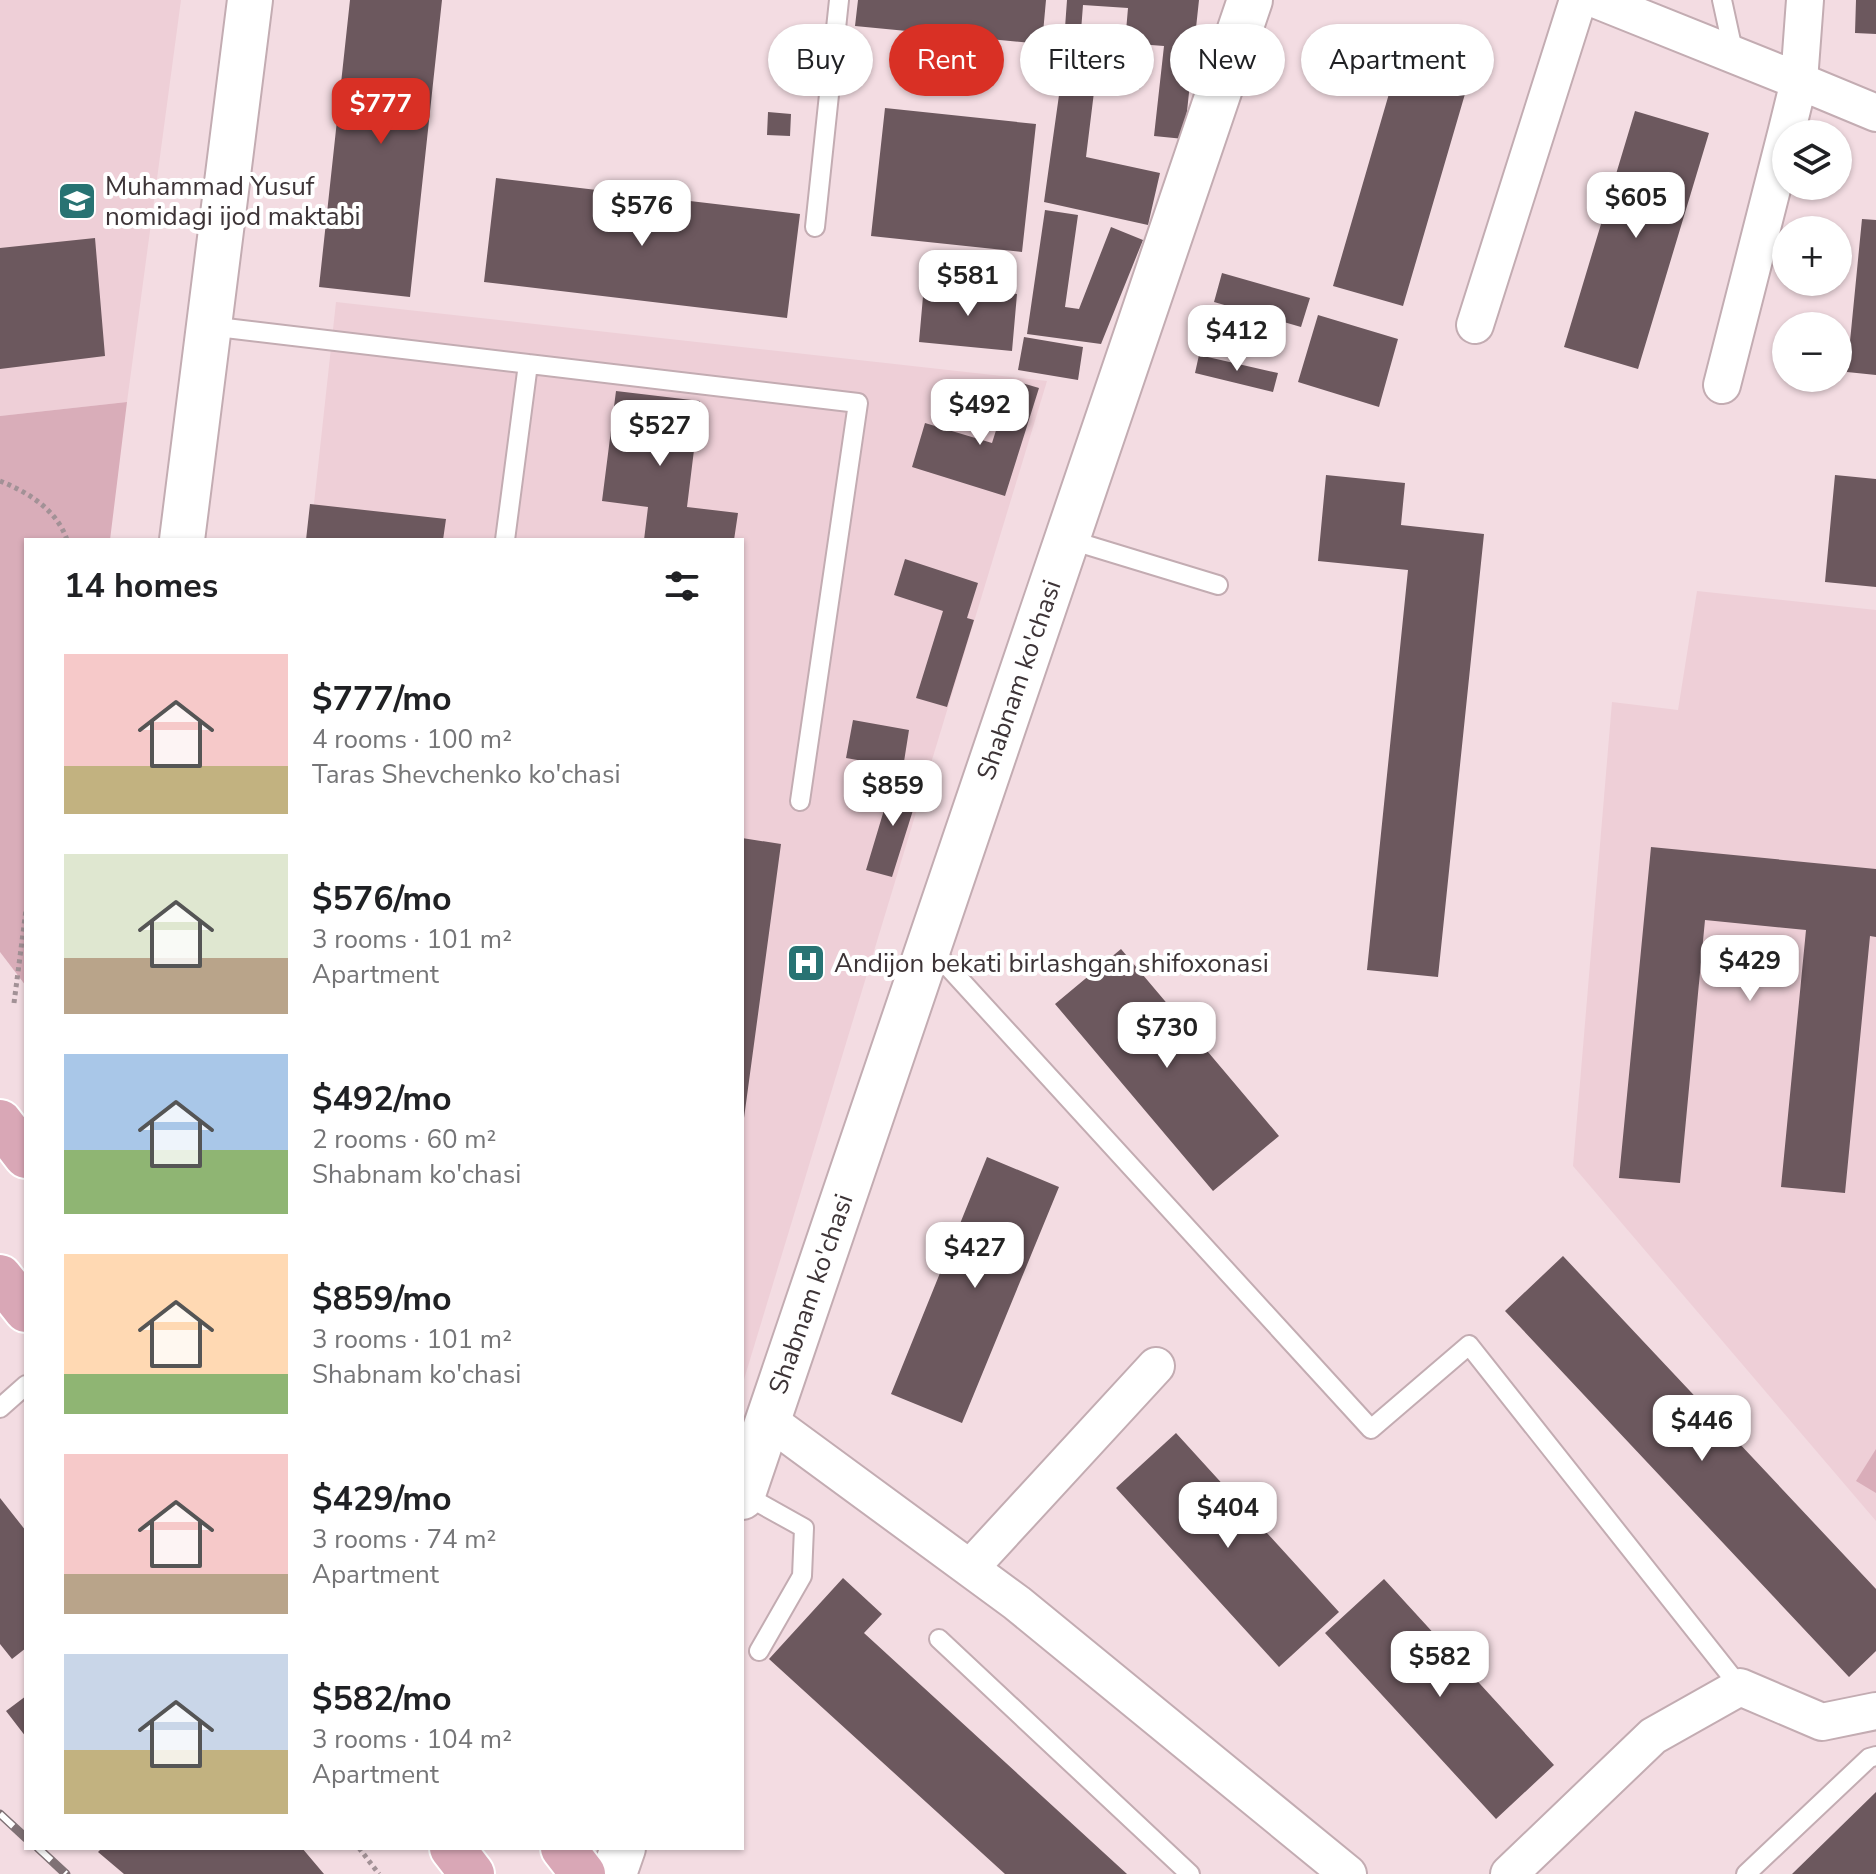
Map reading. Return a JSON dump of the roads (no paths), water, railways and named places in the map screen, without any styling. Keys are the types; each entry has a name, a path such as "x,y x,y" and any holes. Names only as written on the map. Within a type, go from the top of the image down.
{"main road":[{"path":"0,1122 24,1153"},
{"path":"0,1277 24,1307"},
{"path":"454,1850 472,1874"},
{"path":"565,1850 583,1874"}],"street":[{"path":"182,538 250,0"},
{"name":"Shabnam ko'chasi","path":"744,1490 1250,0"},
{"path":"1475,325 1578,0"},
{"path":"1597,0 1876,113"},
{"path":"1789,120 1799,81 1805,0"},
{"path":"1722,385 1772,189"},
{"path":"970,1568 1156,1366"},
{"path":"768,1420 970,1568 1348,1874"},
{"path":"1509,1874 1653,1736 1740,1687 1822,1722 1876,1711"},
{"path":"614,1874 622,1850"}],"lane":[{"path":"815,227 839,0"},
{"path":"1722,0 1734,55"},
{"path":"209,326 858,403 800,801"},
{"path":"505,538 528,364"},
{"path":"1067,539 1218,585"},
{"path":"929,946 1371,1429 1469,1345 1740,1687"},
{"path":"0,1408 24,1387"},
{"path":"744,1497 804,1528 802,1576 759,1651"},
{"path":"939,1639 1190,1874"},
{"path":"1746,1874 1869,1758 1876,1756"}],"railway":[{"path":"0,1814 24,1836"},
{"path":"40,1850 66,1874"}],"place":[{"name":"Muhammad Yusuf nomidagi ijod maktabi","path":"77,201"},
{"name":"Аndijon bekati birlashgan shifoxonasi","path":"806,963"}]}
